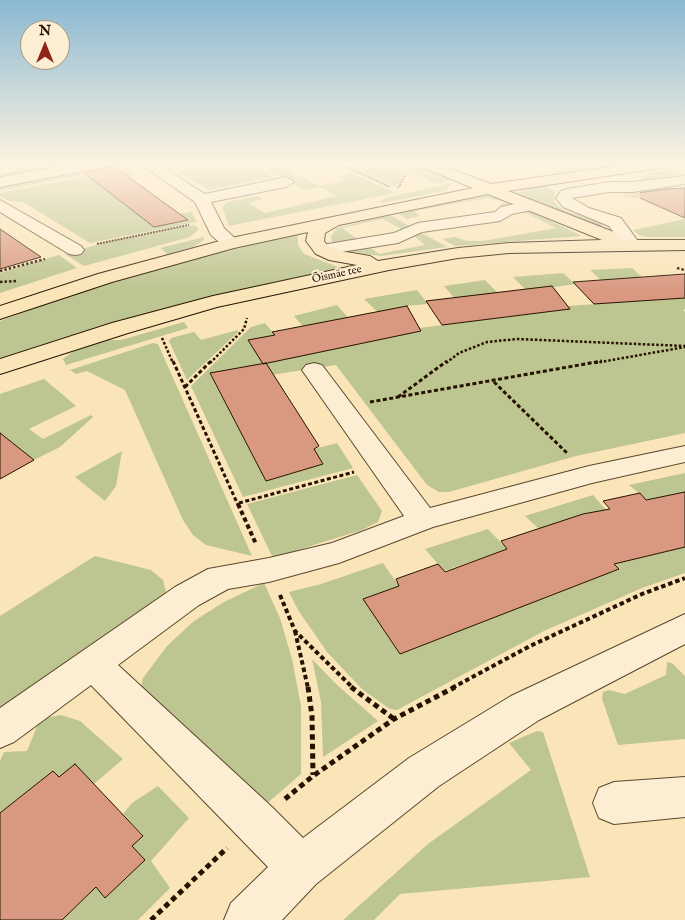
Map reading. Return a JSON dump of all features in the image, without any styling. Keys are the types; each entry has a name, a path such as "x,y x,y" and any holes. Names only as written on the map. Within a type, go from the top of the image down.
{"main road":[{"path":"0,313 114,275 231,243 405,206"},
{"path":"530,206 592,232 631,244"},
{"path":"336,220 317,231 315,241 322,250 335,256 389,264"},
{"name":"Õismäe tee","path":"0,367 120,328 213,302 389,264 458,253 509,248 631,244 685,245"}],"street":[{"path":"2,206 75,250"},
{"path":"205,206 221,236 231,243"},
{"path":"322,250 398,238 418,228 500,216 507,210 530,206"},
{"path":"573,206 615,222 631,244"},
{"path":"615,222 626,206"},
{"path":"314,370 424,520"},
{"path":"0,730 187,596 220,578 269,570 339,552 424,520 589,475 685,454"},
{"path":"248,920 300,868 424,772 525,708 685,628"},
{"path":"93,664 257,822 300,868"},
{"path":"614,802 685,797"}],"path":[{"path":"0,271 75,250 212,222"},
{"path":"185,387 244,329 248,314"},
{"path":"398,398 460,353 487,342 517,339 685,347"},
{"path":"341,408 685,347"},
{"path":"493,381 589,475"},
{"path":"239,502 359,470"},
{"path":"151,920 257,822 314,776 394,719 530,646 642,594 685,578"},
{"path":"295,630 305,667 312,716 314,776"}],"green space":[{"path":"29,206 127,206 154,227 187,220 180,214 192,212 197,222 90,243"},
{"path":"253,206 265,213 295,206 330,206 229,226 222,207"},
{"path":"431,206 443,206 414,211 420,216 407,219 397,213"},
{"path":"548,206 558,206 563,210 601,223 604,228"},
{"path":"521,211 535,213 582,236 455,246 442,239 455,237 467,241 483,241 556,228 526,213 509,213"},
{"path":"390,215 413,228 403,230 383,219 342,228 360,241 334,244 332,241 331,237 337,228"},
{"path":"685,219 685,237 646,237 639,235 633,230"},
{"path":"195,225 199,229 190,237 84,266 65,254 96,245"},
{"path":"422,233 447,247 381,256 347,251 368,246 379,254 425,245 413,235"},
{"path":"298,234 298,245 304,254 341,268 196,300 105,324 0,358 0,321 68,296 178,263"},
{"path":"204,237 203,241 193,247 167,254 160,248"},
{"path":"59,255 77,268 0,293 0,273"},
{"path":"632,268 644,279 603,282 590,270"},
{"path":"563,273 575,284 527,291 513,277"},
{"path":"485,280 500,295 456,300 444,286"},
{"path":"417,290 428,304 405,306 380,314 364,299"},
{"path":"685,298 685,309 683,310 685,312 685,433 576,456 449,492 439,492 427,485 336,365 270,375 263,364 210,374 266,481 323,464 314,449 337,443 353,468 243,497 191,386 251,327 265,323 275,335 249,340 421,331 419,328 570,309 568,306"},
{"path":"337,305 350,320 305,329 294,316"},
{"path":"184,322 188,328 66,365 63,359 75,350 107,340 121,340"},
{"path":"238,330 187,380 169,341 171,338 194,332 201,340"},
{"path":"153,343 158,344 252,556 206,545 193,535 183,520 125,390 87,371 76,374 70,370"},
{"path":"44,379 76,406 29,429 43,439 91,415 93,417 60,447 34,460 7,439 0,442 0,394"},
{"path":"122,451 116,486 105,501 75,477"},
{"path":"685,473 685,492 647,500 629,485"},
{"path":"357,475 382,511 378,522 362,530 285,554 272,556 247,504"},
{"path":"593,495 606,510 576,516 539,529 525,516"},
{"path":"488,529 507,549 444,571 425,549"},
{"path":"685,547 685,573 642,588 544,631 397,710 390,709 363,690 327,652 298,610 289,592 321,584 383,563 399,586 363,599 400,654 618,569 614,564"},
{"path":"95,556 151,570 163,580 166,592 157,611 0,719 0,616"},
{"path":"264,583 280,618 292,659 301,706 301,774 264,806 139,694 143,678 167,646 194,621 224,602"},
{"path":"312,659 336,684 378,721 323,757 321,702"},
{"path":"667,662 672,663 685,676 685,739 618,745 602,699 603,692 609,690 625,694 666,675"},
{"path":"61,715 80,721 123,759 94,784 59,777 53,771 0,813 0,761 4,752 27,751 40,719"},
{"path":"537,731 543,732 590,877 400,894 374,920 343,920 428,844 531,770 509,743"},
{"path":"158,786 189,818 151,861 170,888 138,920 62,920 96,887 144,860 132,846 143,835 123,814 132,803"}],"building":[{"path":"127,206 169,206 188,220 154,227"},
{"path":"658,206 685,206 685,218"},
{"path":"0,229 41,257 0,269"},
{"path":"685,274 685,298 594,304 573,282"},
{"path":"552,286 570,309 442,325 426,301"},
{"path":"407,306 421,331 263,364 248,340 275,335 272,332"},
{"path":"266,363 319,446 314,449 323,464 266,481 210,373"},
{"path":"0,433 34,460 0,479"},
{"path":"685,492 685,547 614,564 619,569 400,654 363,599 399,586 396,579 438,564 445,572 507,549 501,541 583,514 610,509 603,501 640,493 646,500"},
{"path":"75,764 143,836 132,846 145,860 105,898 96,887 62,920 0,920 0,813 53,771 59,777"}]}
